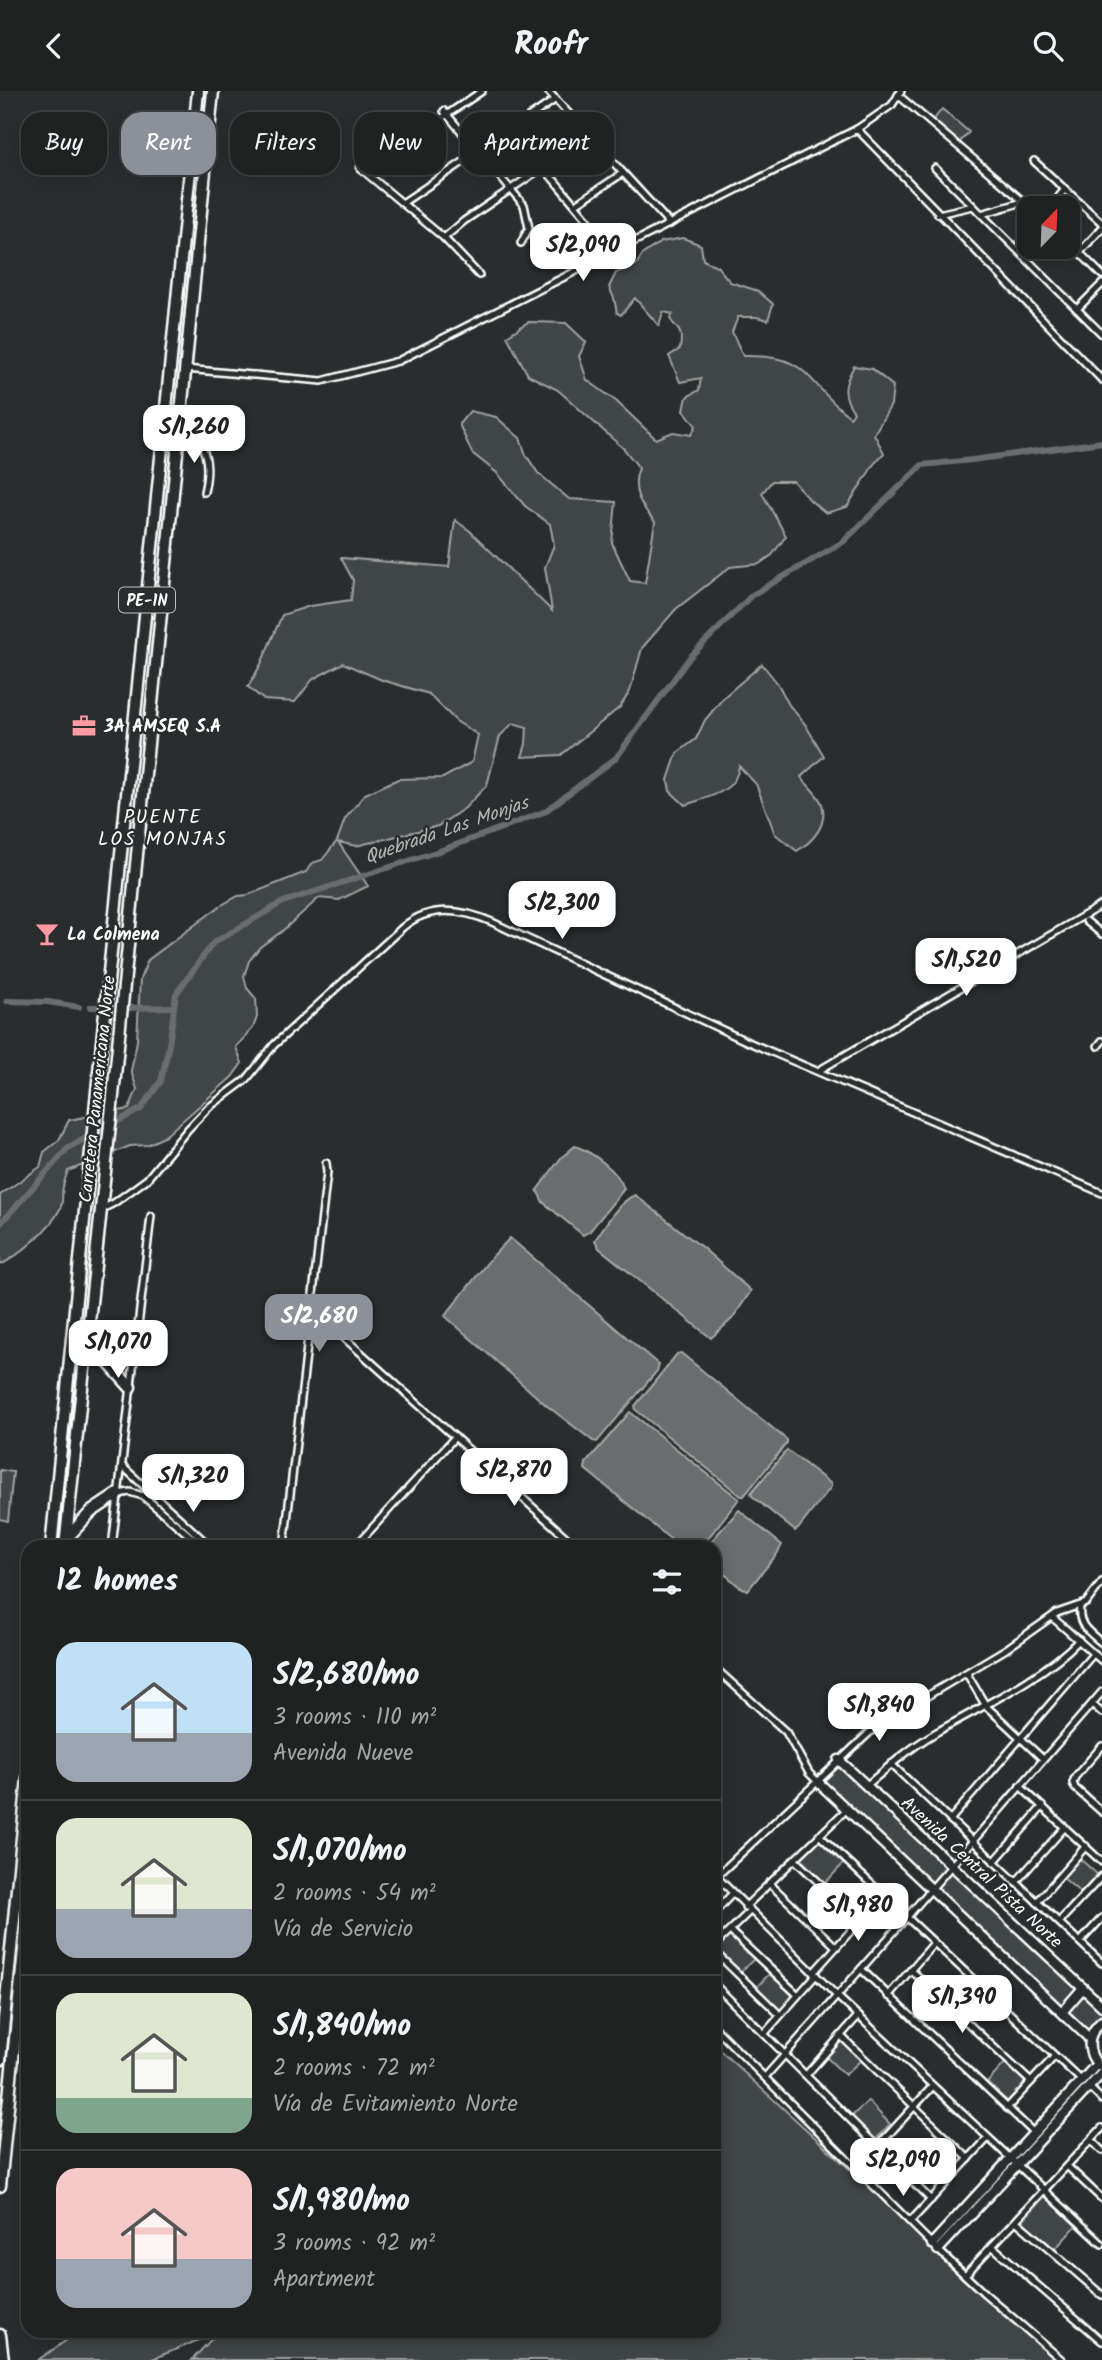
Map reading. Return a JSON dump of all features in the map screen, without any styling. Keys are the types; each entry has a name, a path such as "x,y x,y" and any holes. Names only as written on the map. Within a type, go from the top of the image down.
{"highway":[{"name":"Carretera Panamericana Norte","path":"52,1540 198,91"},
{"name":"Carretera Panamericana Norte","path":"65,1540 112,1106 213,91"},
{"path":"169,387 183,388"},
{"path":"111,953 125,965"},
{"path":"88,1325 97,1350 130,1387"},
{"path":"68,1540 91,1512 118,1495"},
{"path":"0,2060 21,1846"},
{"path":"0,2186 21,1976 8,1975"},
{"path":"0,2335 4,2360"}],"street":[{"path":"460,129 446,113 482,91"},
{"path":"548,91 568,112"},
{"path":"185,369 327,381 398,361 857,129 892,105 900,93 1017,197"},
{"path":"537,112 556,99"},
{"path":"857,129 1102,380"},
{"path":"1034,161 1102,225 1080,252"},
{"path":"614,162 670,224"},
{"path":"404,202 460,164"},
{"path":"935,168 1102,334"},
{"path":"576,205 624,173"},
{"path":"369,175 444,237 479,275"},
{"path":"500,175 524,205 528,218 529,228 521,243"},
{"path":"444,237 531,175"},
{"path":"550,175 615,252"},
{"path":"1059,196 1065,189"},
{"path":"981,213 1017,204"},
{"path":"938,214 973,206"},
{"path":"1080,254 1102,275"},
{"path":"1077,309 1102,284"},
{"path":"194,435 207,457 204,492"},
{"path":"818,1071 1102,905"},
{"path":"100,1210 147,1179 208,1108 247,1079 274,1045 409,922 429,913 454,912 485,919 746,1041 1102,1193"},
{"path":"1086,921 1102,934"},
{"path":"285,1540 326,1163"},
{"path":"114,1540 150,1216"},
{"path":"310,1316 330,1325 569,1540"},
{"path":"361,1540 455,1437"},
{"path":"122,1466 203,1540"},
{"path":"118,1495 130,1492 143,1496 195,1540"},
{"path":"721,1872 839,1761 892,1717 967,1674 1063,1611 1086,1603 1102,1582"},
{"path":"1080,1606 1078,1616 1081,1624"},
{"path":"1063,1611 1102,1643"},
{"path":"1052,1618 1102,1661"},
{"path":"866,1786 891,1764 935,1733 986,1706 1054,1662 1079,1640"},
{"path":"950,1820 1094,1653"},
{"path":"721,1673 786,1732 809,1773 1090,2039"},
{"path":"967,1674 986,1706 1043,1759"},
{"path":"765,2077 908,1917 1102,1692"},
{"path":"1092,1704 1102,1713"},
{"path":"1102,1746 1075,1777 1073,1783 1075,1788 1102,1812"},
{"name":"Avenida Central Pista Norte","path":"839,1761 1102,2006"},
{"path":"891,1764 1102,1963"},
{"path":"1020,1786 1102,1862"},
{"path":"1095,1805 1102,1797"},
{"path":"994,1861 1043,1806"},
{"path":"721,1941 769,1883 846,1809"},
{"path":"1016,1882 1065,1827"},
{"path":"819,1835 1102,2100"},
{"path":"1037,1902 1086,1846"},
{"path":"794,1859 860,1921"},
{"path":"1059,1922 1102,1876"},
{"path":"769,1883 836,1947"},
{"path":"721,1884 932,2087 1102,2244"},
{"path":"721,1906 732,1895"},
{"path":"765,2033 883,1895"},
{"path":"1080,1942 1102,1918"},
{"path":"730,1931 798,1995"},
{"path":"888,1996 934,1943"},
{"path":"721,1955 780,2015"},
{"path":"862,1969 1034,2133"},
{"path":"911,1970 1031,2082"},
{"path":"1062,2011 1083,1988"},
{"path":"721,1991 931,2200"},
{"path":"807,2074 858,2016"},
{"path":"935,2247 1100,2068 1090,2052 1090,2039 1095,2027 1102,2021"},
{"path":"721,2034 935,2247 1062,2360"},
{"path":"841,2036 969,2159"},
{"path":"1006,2108 1055,2056"},
{"path":"1014,2161 1034,2133 1086,2084"},
{"path":"856,2170 932,2087"},
{"path":"965,2275 1102,2128"},
{"path":"910,2222 988,2138"},
{"path":"1091,2140 1102,2151"},
{"path":"1067,2166 1102,2199"},
{"path":"1016,2221 1102,2295"},
{"path":"992,2246 1102,2341"}],"shaded area":[{"path":"942,109 969,132 958,144 932,122"},
{"path":"683,238 701,245 703,260 717,266 730,282 758,291 773,304 768,320 738,317 732,332 743,356 766,357 795,365 850,417 854,412 847,400 845,389 854,366 872,369 893,386 891,405 874,434 884,453 847,507 826,513 793,481 772,481 762,493 786,536 772,555 759,564 730,567 676,609 642,648 630,691 620,707 561,755 522,757 527,727 513,723 500,736 487,785 465,808 438,826 356,846 338,842 368,886 339,900 319,898 260,947 249,961 244,976 247,988 256,999 257,1017 253,1028 236,1047 242,1063 232,1077 164,1137 147,1145 130,1146 68,1171 62,1190 61,1206 50,1225 34,1241 0,1265 0,1195 40,1167 44,1152 59,1140 69,1120 129,1109 137,1089 131,1071 137,1041 140,979 148,960 220,906 238,896 248,895 306,872 312,863 322,860 337,841 345,819 365,794 398,779 443,778 472,762 478,735 456,721 429,694 382,680 343,663 313,679 295,702 264,700 248,687 282,615 310,606 351,600 353,580 341,558 449,567 455,520 470,531 552,611 545,567 554,545 550,524 525,506 497,473 472,453 459,424 470,411 496,417 520,438 526,455 538,473 569,499 616,502 612,543 630,581 645,583 655,522 645,510 636,491 639,468 624,449 558,390 528,375 507,336 528,322 566,323 586,342 579,356 587,380 616,401 656,439 673,432 691,435 696,426 684,410 687,397 699,390 701,378 680,382 669,356 680,349 681,343 680,331 670,319 673,314 663,312 659,326 635,298 621,315 617,313 609,287 616,273 636,265 643,254 661,242"},
{"path":"762,664 805,724 824,756 801,777 822,804 823,819 818,832 797,851 775,834 756,784 739,766 733,782 720,793 685,805 670,791 668,780 677,753 696,739 705,720 724,697"},
{"path":"575,1146 604,1163 617,1176 624,1189 590,1231 583,1235 543,1202 537,1190 561,1158"},
{"path":"635,1195 704,1249 751,1291 732,1319 711,1338 599,1248 595,1240 618,1208"},
{"path":"510,1238 659,1365 657,1371 597,1442 546,1405 445,1316"},
{"path":"681,1353 787,1440 744,1496 636,1410 635,1406 677,1354"},
{"path":"630,1412 739,1499 707,1540 671,1540 585,1469 586,1463"},
{"path":"787,1450 831,1484 795,1531 751,1493"},
{"path":"0,1470 13,1472 8,1521 0,1519"},
{"path":"739,1510 782,1545 748,1590 740,1587 721,1571 721,1540 712,1540"},
{"path":"836,1766 843,1766 947,1865 935,1882 928,1882 825,1785 825,1777"},
{"path":"817,1840 844,1863 824,1884 799,1861"},
{"path":"1079,1858 1098,1875 1082,1894 1062,1877"},
{"path":"954,1871 1075,1983 1078,1989 1065,2004 1059,2005 938,1891 938,1886 949,1872"},
{"path":"727,1932 754,1959 736,1976 721,1961 721,1937"},
{"path":"770,1973 796,1996 778,2015 753,1991"},
{"path":"1081,1995 1087,1995 1102,2011 1102,2018 1089,2034 1067,2011"},
{"path":"841,2039 862,2059 845,2075 825,2056"},
{"path":"721,2051 1058,2360 192,2360 212,2338 721,2338"},
{"path":"1006,2062 1028,2082 1008,2102 987,2083"},
{"path":"868,2101 890,2124 874,2141 851,2117"},
{"path":"948,2141 967,2159 946,2181 928,2161"},
{"path":"1045,2196 1076,2226 1055,2249 1022,2221"},
{"path":"70,2338 201,2339 150,2360 38,2360"}],"waterway":[{"name":"Quebrada Las Monjas","path":"0,1224 69,1147 141,1109 161,1081 176,994 213,943 283,902 442,850 544,812 616,758 690,657 752,595 843,542 922,465 1102,442"},
{"path":"7,1001 48,1002 79,1007"},
{"path":"90,1007 99,1007"},
{"path":"127,1008 174,1007"}],"place":[{"name":"3A AMSEQ S.A","path":"84,726"},
{"name":"La Colmena","path":"47,934"}],"district":[{"name":"PUENTE LOS MONJAS","path":"163,827"}]}
